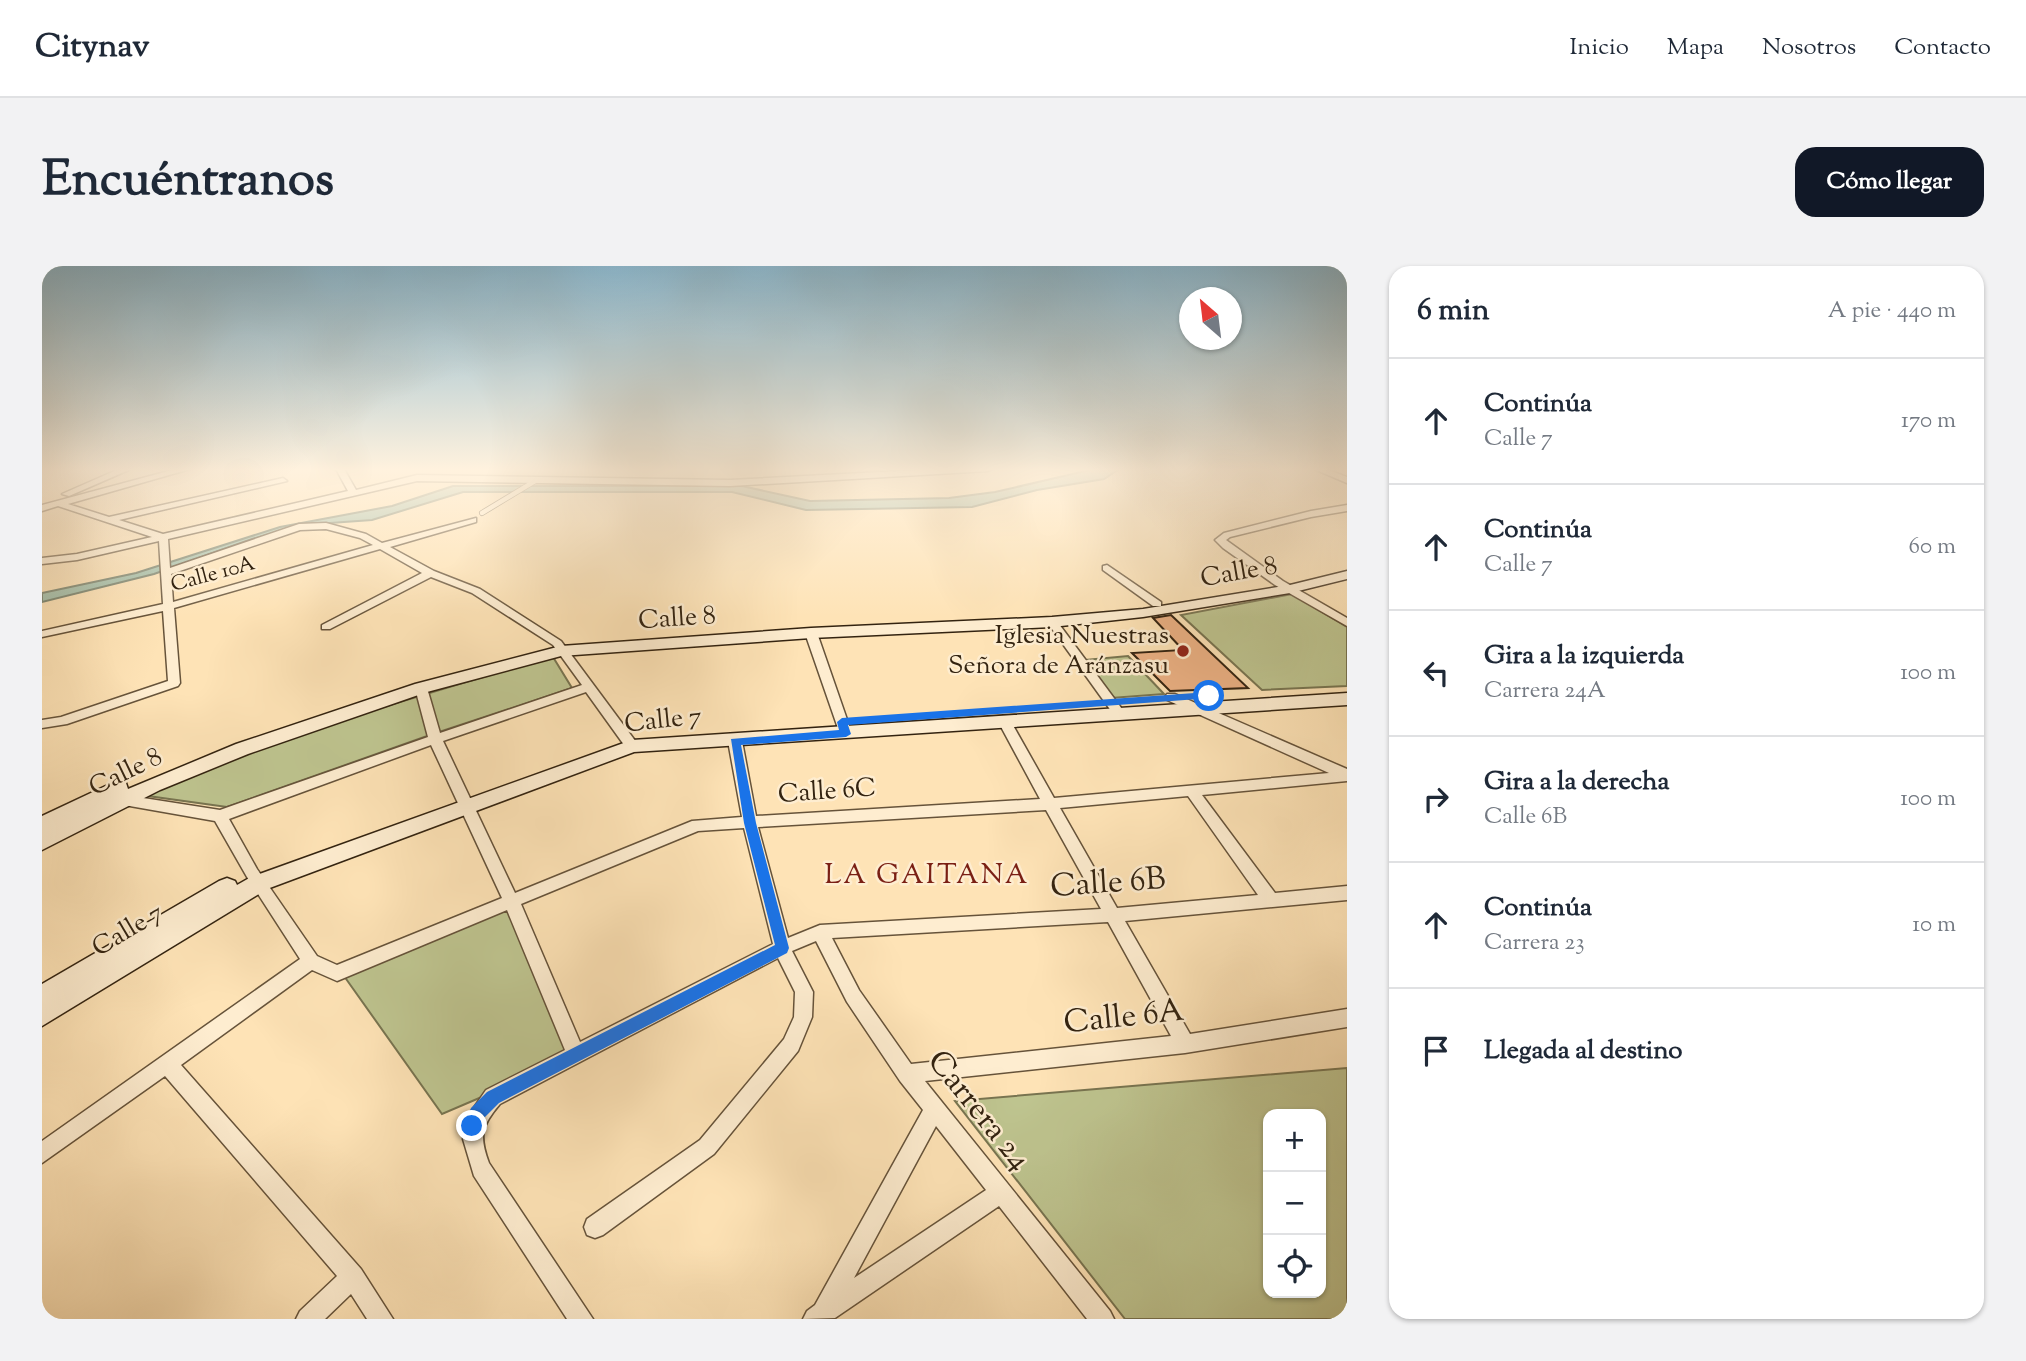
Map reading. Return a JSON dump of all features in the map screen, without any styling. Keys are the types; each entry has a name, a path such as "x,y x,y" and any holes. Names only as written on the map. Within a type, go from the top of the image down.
{"main road":[{"name":"Calle 8","path":"42,825 148,774 202,752 405,685 559,647 805,624 1046,613 1157,604 1285,586 1347,565"},
{"name":"Calle 8","path":"42,842 124,800 230,753 421,688 559,647 1052,622 1169,610 1347,575"},
{"name":"Calle 7","path":"629,741 735,741 844,728 1005,723 1171,697 1347,692"},
{"name":"Calle 7","path":"42,997 255,878 629,741 1114,707 1192,708 1347,698"},
{"name":"Calle 7","path":"42,1014 255,878"}],"street":[{"path":"107,518 163,537"},
{"path":"110,519 114,518"},
{"path":"42,561 77,557 244,518"},
{"name":"Calle 10A","path":"42,634 170,606 383,547 473,518"},
{"path":"1294,518 1227,535 1220,540 1285,586 1347,623"},
{"path":"167,569 299,527 326,526 347,530 430,573 476,591 559,647 629,741"},
{"path":"42,724 62,721 174,683 163,537"},
{"path":"1107,568 1157,604"},
{"path":"326,627 430,573"},
{"path":"1052,622 1114,707"},
{"path":"811,634 844,728"},
{"path":"124,800 220,816 590,687"},
{"path":"421,688 435,739 511,900 576,1054"},
{"path":"1171,697 1347,775"},
{"path":"1005,723 1185,1044"},
{"path":"595,1227 707,1147 790,1045 803,1017 804,992 782,948 750,823 735,741"},
{"name":"Calle 6C","path":"312,961 337,973 697,825 1050,804 1347,775"},
{"path":"1192,791 1271,900"},
{"path":"42,1153 312,961 255,878 220,816"},
{"name":"Calle 6B","path":"581,1319 481,1169 472,1143 472,1126 477,1114 493,1097 782,948 820,932 1112,915 1347,893"},
{"name":"Carrera 24","path":"820,932 853,996 907,1074 1102,1319"},
{"name":"Calle 6A","path":"907,1074 1185,1044 1347,1018"},
{"path":"167,1064 353,1277 381,1319"},
{"path":"819,1316 935,1108"},
{"path":"819,1316 1002,1191"},
{"path":"308,1319 353,1277"}],"green space":[{"path":"1292,594 1347,627 1347,686 1262,690 1181,615"},
{"path":"1128,656 1164,694 1111,698 1084,660"},
{"path":"553,657 572,688 227,807 148,796 203,767 243,752 395,703"},
{"path":"509,906 570,1052 491,1093 442,1114 344,976"},
{"path":"1347,1068 1347,1319 1125,1319 955,1101"}],"shaded area":[{"path":"327,518 378,518 302,525 252,539 154,574 42,602 42,593 136,573 280,527"}],"building":[{"name":"Iglesia Nuestras Señora de Aránzasu","path":"1171,615 1248,688 1170,691 1132,653 1183,650 1153,618"}],"place":[{"name":"Iglesia Nuestras Señora de Aránzasu","path":"1183,651"}],"district":[{"name":"LA GAITANA","path":"927,876"}],"route":[{"path":"472,1126 477,1114 493,1097 782,948 750,823 735,741 846,734 842,722 1209,696"}]}
